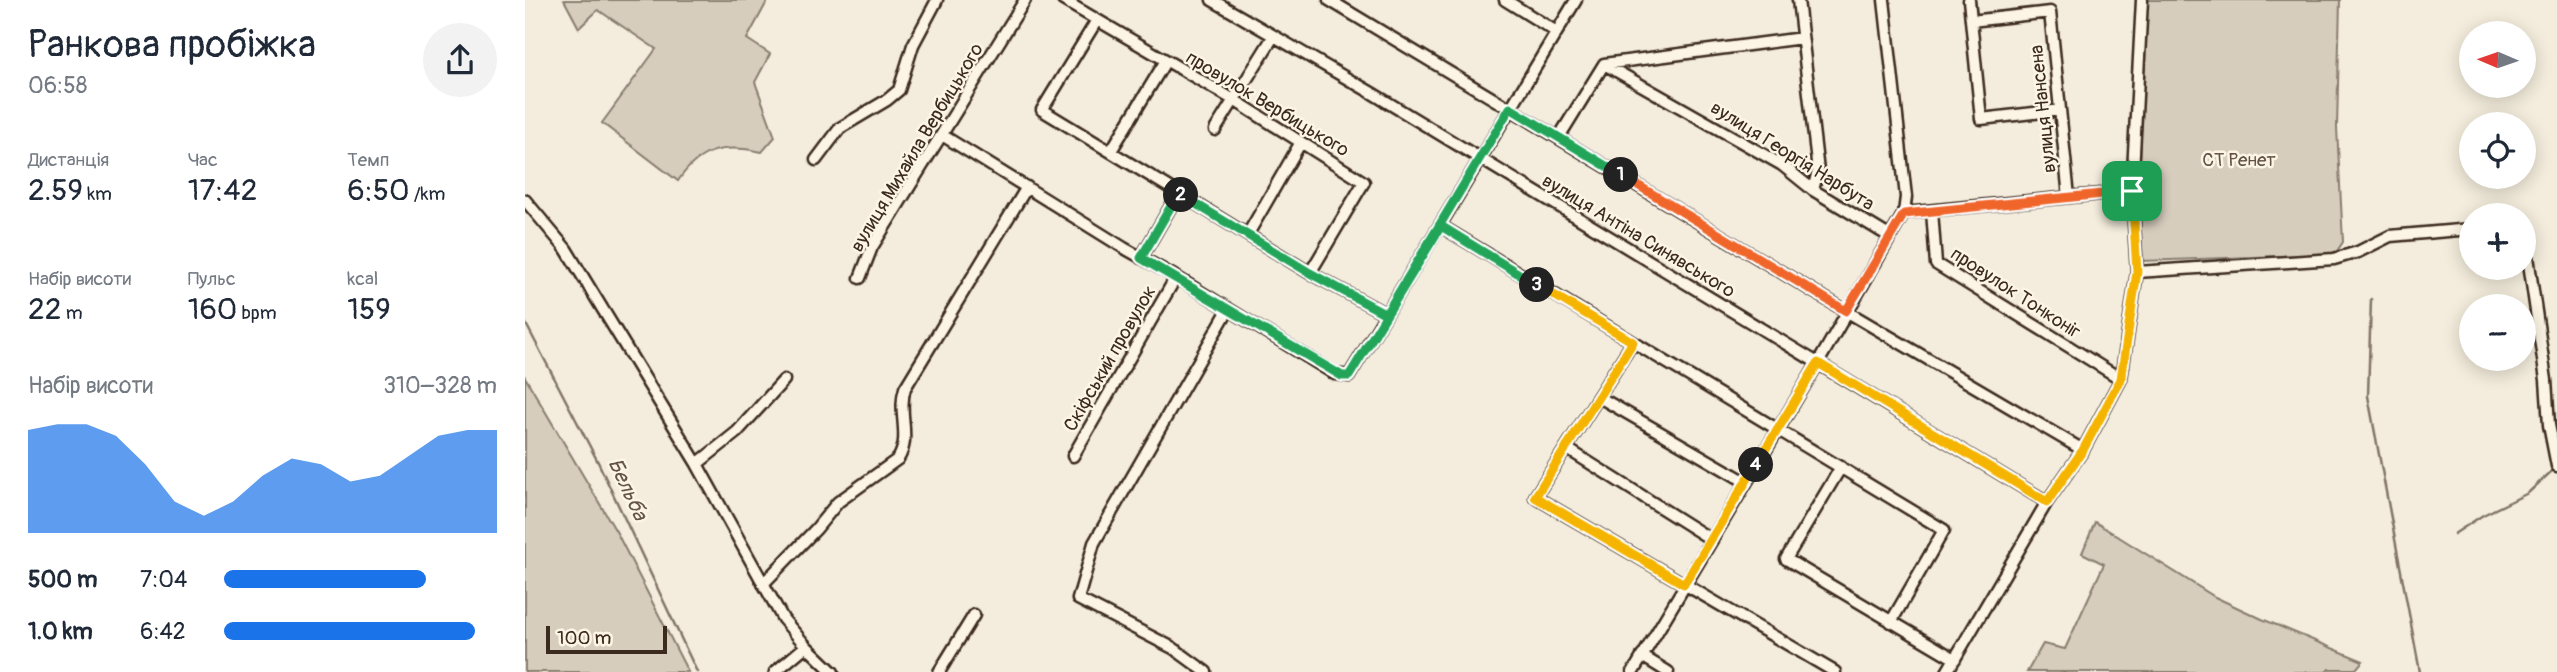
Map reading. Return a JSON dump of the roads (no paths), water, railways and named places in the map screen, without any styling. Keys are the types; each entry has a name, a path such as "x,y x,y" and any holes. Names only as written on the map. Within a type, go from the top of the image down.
{"street":[{"path":"816,160 840,128 899,90 913,45 937,0"},
{"name":"вулиця Михайла Вербицького","path":"860,278 872,247 1024,0"},
{"name":"провулок Вербицького","path":"1063,0 1234,100 1364,182 1310,273"},
{"name":"вулиця Антіна Синявського","path":"1212,0 1372,93 2047,502"},
{"path":"1329,0 1846,311 2083,450"},
{"path":"1505,0 1555,31"},
{"path":"942,135 1335,374 1349,376 1441,226 1478,158 1576,0"},
{"path":"1798,0 1818,170 1812,190"},
{"path":"1633,672 1904,214 1906,197 1884,0"},
{"path":"1969,0 1981,120 2060,110"},
{"path":"1947,672 2047,502 2083,450 2121,379 2137,272 2132,191 2142,0"},
{"name":"вулиця Нансена","path":"1971,20 2050,12 2069,197"},
{"path":"1097,20 1042,110 1310,273 1386,314"},
{"path":"1215,130 1273,37"},
{"path":"1559,137 1604,64 1802,38"},
{"path":"1111,151 1165,62"},
{"name":"вулиця Георгія Нарбута","path":"1604,64 1781,165 1812,190 1889,236"},
{"path":"1248,234 1301,142"},
{"path":"763,584 838,502 898,459 903,451 905,434 905,388 1027,187"},
{"path":"1904,214 2132,191"},
{"path":"1141,258 1178,194"},
{"path":"525,200 566,249 697,464 783,619 833,672"},
{"name":"провулок Тонконіг","path":"1932,211 1936,264 2121,379"},
{"path":"1441,226 1944,530 1891,622"},
{"path":"2137,272 2334,259 2390,236 2459,230"},
{"name":"Скіфський провулок","path":"1073,456 1176,277"},
{"path":"2531,280 2546,380 2549,425 2557,466"},
{"path":"1206,672 1173,648 1078,599 1094,543 1228,310"},
{"path":"1633,342 1535,497 1835,672"},
{"path":"697,464 737,432 784,380"},
{"path":"1598,397 1746,482"},
{"path":"1566,448 1712,540"},
{"path":"1841,467 1786,559 1955,659"},
{"path":"939,672 974,615"},
{"path":"775,672 806,646"},
{"path":"1643,656 1668,672"}],"waterway":[{"path":"2371,299 2368,396 2420,672"},
{"name":"Бельба","path":"525,322 598,462 697,672"},
{"path":"2454,534 2483,515 2528,493 2553,470"}],"park label":[{"name":"СТ Ренет","path":"2239,159"}]}
